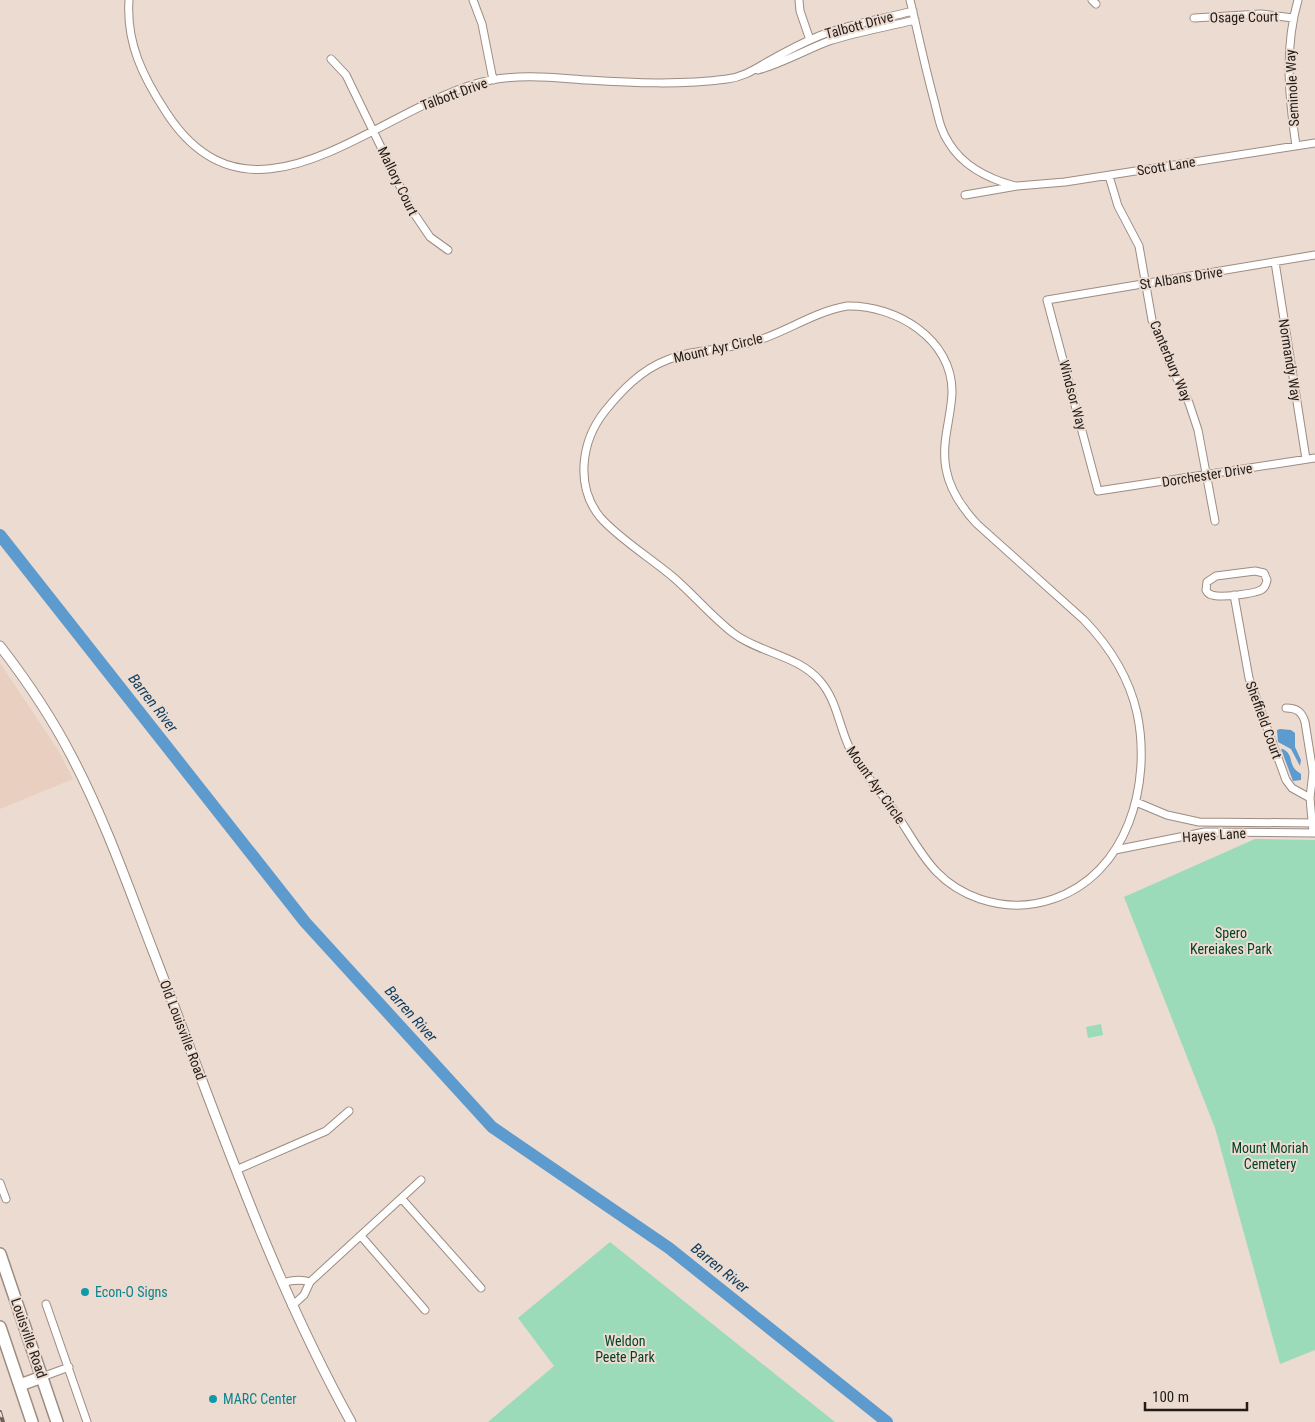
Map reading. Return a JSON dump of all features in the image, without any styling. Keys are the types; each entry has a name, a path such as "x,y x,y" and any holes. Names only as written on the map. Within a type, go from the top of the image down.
{"main road":[{"name":"Louisville Road","path":"0,1254 57,1422"},
{"name":"Louisville Road","path":"0,1327 32,1422"},
{"path":"20,1386 42,1377"}],"street":[{"name":"Talbott Drive","path":"130,0 128,16 136,57 157,98 177,127 192,144 210,157 242,169 261,170 279,169 304,162 443,96 493,80 539,77 627,82 681,82 731,79 750,73 810,40 834,31 913,11"},
{"path":"473,0 482,24 493,80"},
{"path":"799,0 800,11 810,40"},
{"name":"Scott Lane","path":"910,0 939,120 949,143 960,157 973,168 996,180 1017,186"},
{"name":"Seminole Way","path":"1296,146 1289,73 1289,50 1293,18 1298,0"},
{"name":"Osage Court","path":"1194,18 1261,14 1293,18"},
{"path":"750,73 773,66 832,40 915,20"},
{"name":"Mallory Court","path":"331,58 346,75 402,194 415,216 430,237 448,250"},
{"name":"Scott Lane","path":"965,195 1017,186 1047,185 1109,176 1315,143"},
{"name":"Canterbury Way","path":"1109,176 1118,206 1138,246 1152,320 1189,403 1198,430 1215,521"},
{"name":"St Albans Drive","path":"1047,300 1315,255"},
{"name":"Normandy Way","path":"1275,262 1306,459"},
{"name":"Windsor Way","path":"1047,300 1098,491"},
{"name":"Mount Ayr Circle","path":"847,306 869,307 901,319 922,331 939,348 949,370 952,394 945,432 944,456 948,480 960,503 977,524 1090,626 1110,652 1127,683 1135,706 1141,740 1141,769 1136,802 1130,822 1115,850 1096,873 1080,886 1057,898 1038,903 1014,905 986,901 968,894 943,878 926,861 894,810 856,761 845,739 830,697 820,681 799,664 751,645 736,635 675,578 600,517 589,498 585,482 584,464 588,440 601,417 630,383 654,365 682,355 740,345 766,338 813,316 836,308 847,306"},
{"name":"Dorchester Drive","path":"1098,491 1315,458"},
{"path":"1258,571 1266,576 1267,582 1261,590 1234,595 1212,596 1206,592 1206,584 1216,576 1237,573 1258,571"},
{"name":"Sheffield Court","path":"1234,595 1247,671 1282,771 1290,786 1310,798"},
{"name":"Old Louisville Road","path":"0,646 46,711 84,782 124,875 236,1170 282,1283 319,1362 351,1422"},
{"path":"1286,708 1298,711 1302,714 1305,722 1313,772 1310,798 1314,832"},
{"name":"Hayes Lane","path":"1136,802 1167,815 1199,822 1314,823"},
{"name":"Hayes Lane","path":"1115,850 1206,832 1314,832"},
{"path":"236,1170 326,1131 349,1111"},
{"path":"292,1306 304,1295 310,1282 422,1180"},
{"path":"0,1183 6,1199"},
{"path":"402,1199 481,1288"},
{"path":"361,1236 425,1310"},
{"path":"282,1283 293,1280 310,1282"},
{"path":"46,1304 87,1422"},
{"path":"42,1377 69,1368"}],"shaded area":[{"path":"0,663 58,750 73,779 0,809"}],"green space":[{"name":"Spero Kereiakes Park","path":"1255,839 1315,840 1315,1350 1280,1364 1215,1128 1124,897"},
{"path":"1101,1024 1103,1035 1088,1038 1086,1027"},
{"name":"Weldon Peete Park","path":"610,1242 835,1422 488,1422 554,1366 518,1318"}],"water":[{"path":"1277,730 1291,730 1295,733 1295,747 1301,760 1300,766 1291,749 1278,742"},
{"path":"1281,749 1290,756 1294,768 1301,774 1301,780 1293,781"}],"waterway":[{"name":"Barren River","path":"0,535 305,922 492,1127 669,1248 887,1422"}],"railway":[{"path":"0,1412 3,1422"}],"place":[{"name":"Econ-O Signs","path":"85,1292"},
{"name":"MARC Center","path":"213,1399"}],"park label":[{"name":"Mount Moriah Cemetery","path":"1270,1156"}]}
